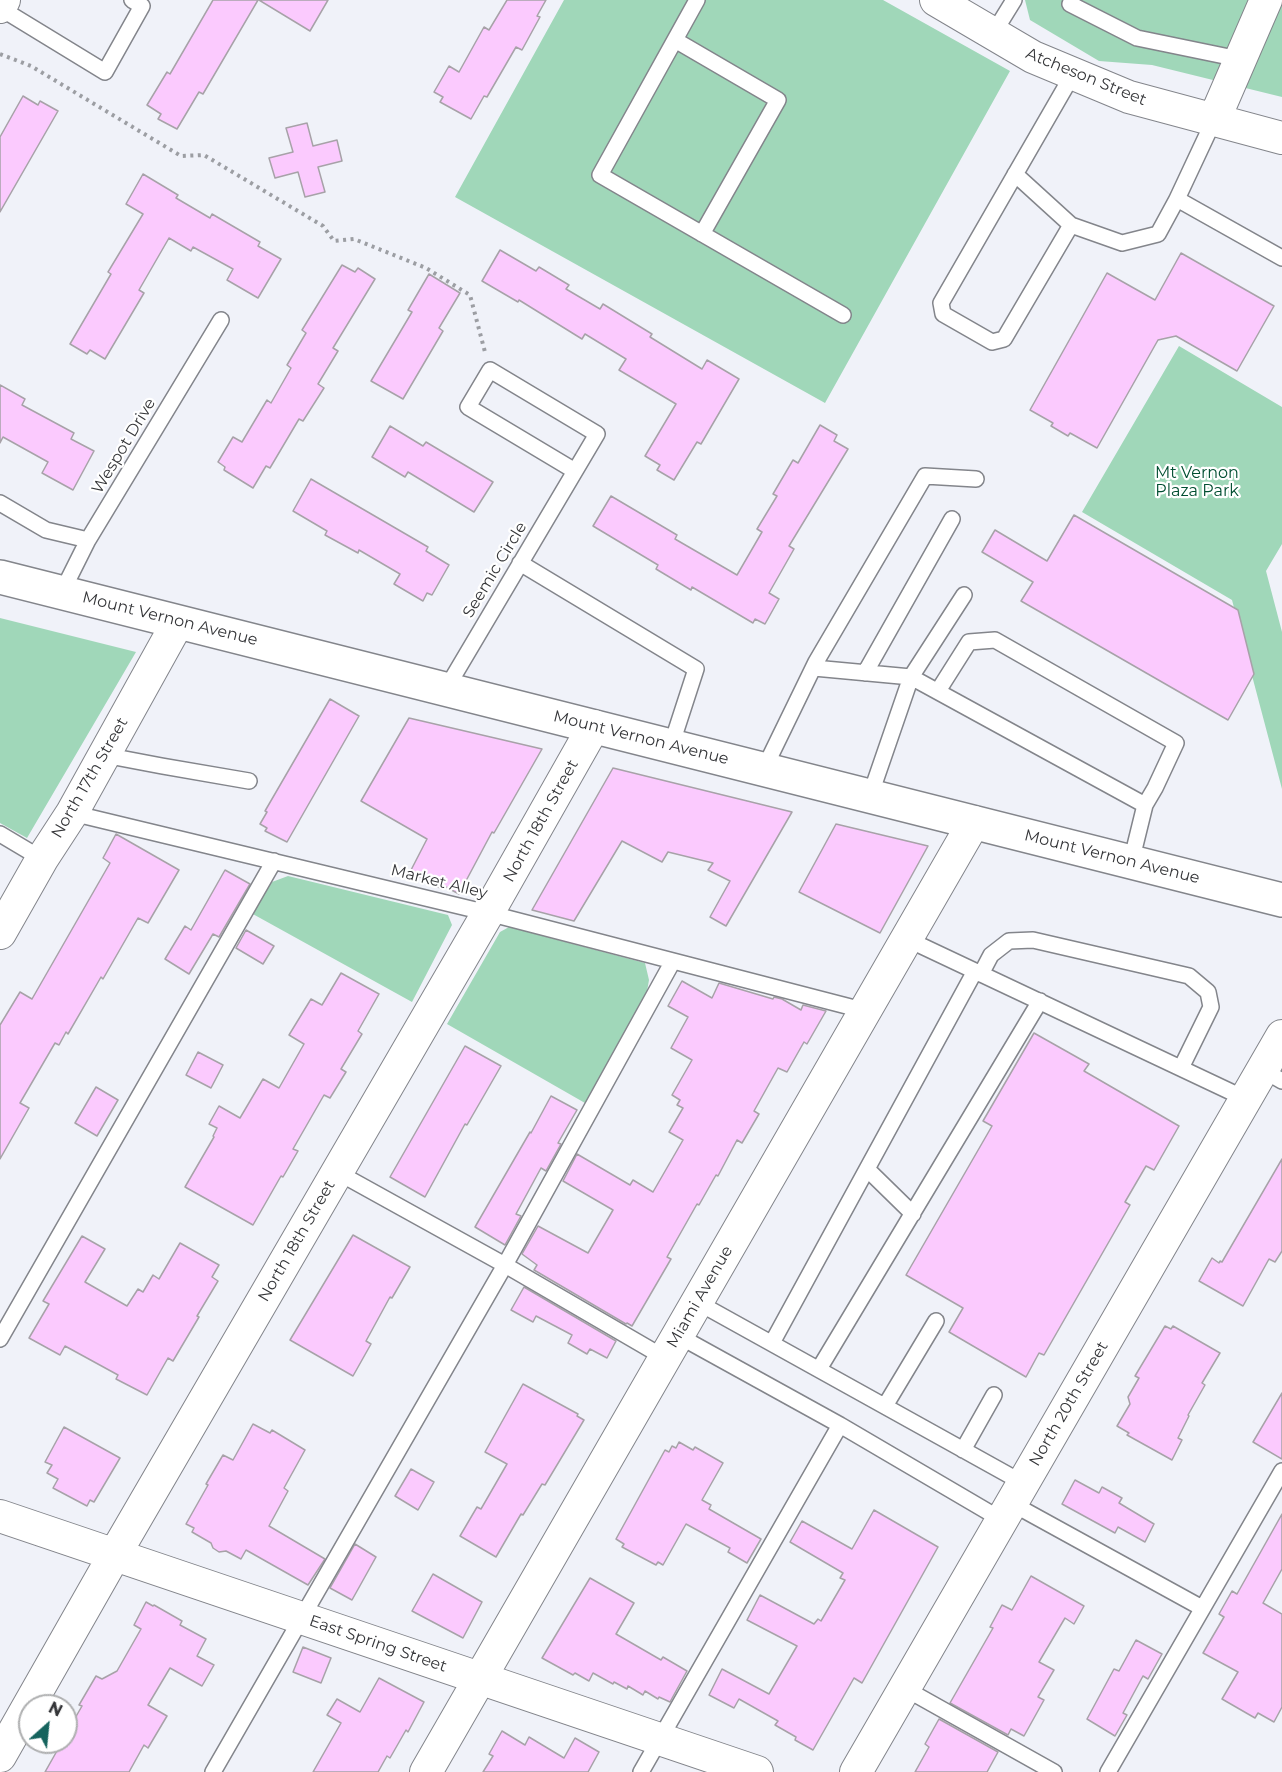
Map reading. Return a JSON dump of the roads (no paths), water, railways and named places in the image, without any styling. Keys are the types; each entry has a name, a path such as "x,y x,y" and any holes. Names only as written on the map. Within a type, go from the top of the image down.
{"street":[{"path":"0,8 4,0"},
{"name":"Atcheson Street","path":"936,0 1033,57 1129,97 1282,138"},
{"path":"1214,120 1266,0"},
{"name":"Mount Vernon Avenue","path":"0,577 1282,900"},
{"name":"North 17th Street","path":"0,933 42,859 72,813 178,622"},
{"name":"North 18th Street","path":"0,1756 115,1554 489,913 594,726"},
{"name":"Miami Avenue","path":"426,1772 974,822"},
{"name":"North 20th Street","path":"856,1772 1246,1099 1272,1075 1282,1036"},
{"name":"East Spring Street","path":"0,1516 757,1772"}],"lane":[{"path":"0,8 105,72 142,6 132,0"},
{"path":"697,0 600,175 843,315"},
{"path":"993,34 1014,0"},
{"path":"1072,0 1070,4 1137,38 1239,58"},
{"path":"675,40 778,100 702,234"},
{"path":"1071,225 1004,339 992,342 944,314 941,303 1073,74"},
{"path":"1015,174 1071,225 1122,243 1158,234 1214,120"},
{"path":"1177,199 1282,258"},
{"name":"Wespot Drive","path":"62,592 88,540 221,320"},
{"name":"Seemic Circle","path":"446,689 597,434 490,370 468,407 575,471"},
{"path":"764,769 814,668 925,476 976,479"},
{"path":"0,502 46,530 88,540"},
{"path":"865,673 952,519"},
{"path":"520,563 696,669 672,746"},
{"path":"870,796 912,677 964,595"},
{"path":"938,691 969,642 995,640 1176,743 1145,805 1131,862"},
{"path":"814,668 912,677 1145,805"},
{"path":"104,754 249,781"},
{"name":"Market Alley","path":"72,813 489,913 866,1011"},
{"path":"0,834 42,859"},
{"path":"0,1339 274,861"},
{"path":"907,939 1246,1099"},
{"path":"772,1343 978,972 991,955 1009,941 1033,940 1189,976 1208,992 1211,1007 1181,1068"},
{"path":"213,1772 300,1617 505,1265 673,961"},
{"path":"819,1370 1040,1001"},
{"path":"867,1169 913,1214"},
{"path":"338,1172 505,1265 671,1346 1012,1502 1202,1608"},
{"path":"698,1302 963,1450 1012,1502"},
{"path":"885,1406 936,1321"},
{"path":"963,1450 994,1395"},
{"path":"641,1772 840,1425"},
{"path":"1108,1772 1282,1470"},
{"path":"904,1688 1054,1772"}],"park label":[{"name":"Mt Vernon Plaza Park","path":"1197,482"}]}
